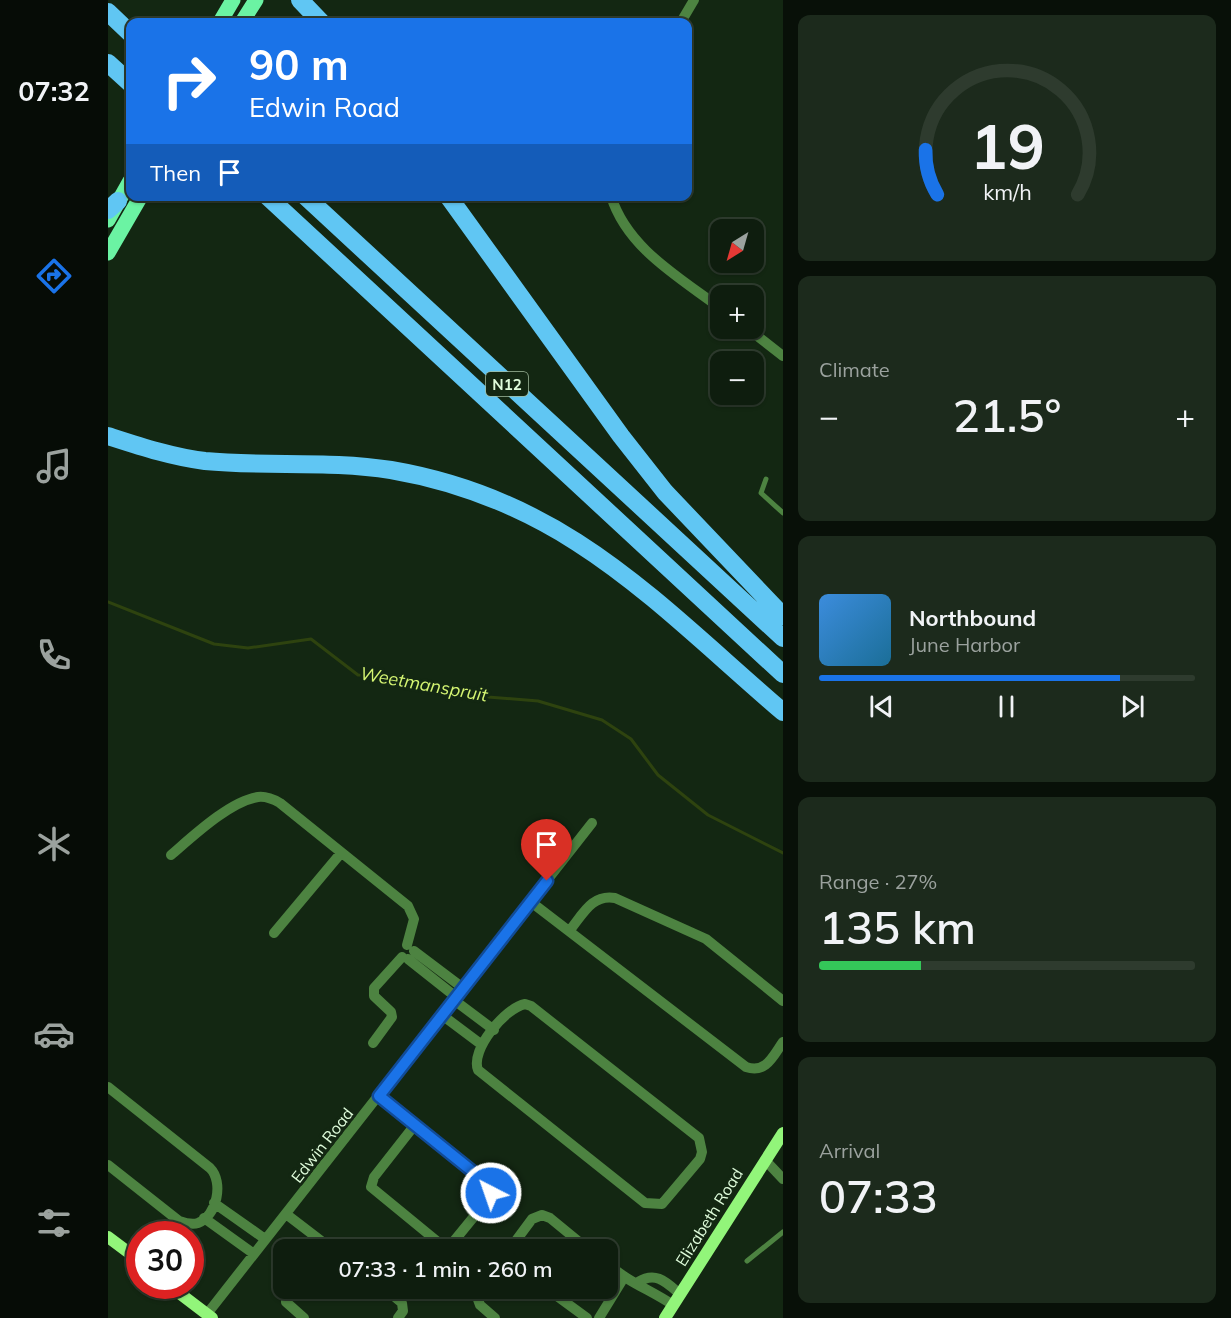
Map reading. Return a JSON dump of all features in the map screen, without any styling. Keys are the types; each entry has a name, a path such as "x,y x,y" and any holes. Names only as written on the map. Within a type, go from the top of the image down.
{"highway":[{"path":"300,0 317,18"},
{"path":"314,0 325,18"},
{"path":"108,12 126,29"},
{"path":"108,56 126,72"},
{"path":"108,63 126,79"},
{"path":"265,201 292,219"},
{"name":"N12","path":"272,201 783,674"},
{"name":"N12","path":"310,201 783,638"},
{"path":"451,201 621,436 665,492 783,615"},
{"path":"108,436 203,460 389,470 457,484 494,497 534,515 628,577 783,712"}],"main road":[{"path":"222,18 233,0"},
{"path":"244,18 255,0"},
{"path":"108,220 113,206 126,186"},
{"path":"108,253 138,201"}],"street":[{"path":"683,18 694,0"},
{"path":"612,201 615,211 631,236 650,255 710,300"},
{"path":"761,339 783,356"},
{"path":"171,855 208,825 237,806 259,797 266,797 280,803 411,910 414,919 407,953 373,993 392,1017 373,1043"},
{"name":"Edwin Road","path":"210,1316 265,1239 592,823"},
{"path":"274,933 341,853"},
{"path":"570,930 600,897 615,897 706,939 783,1001"},
{"path":"531,902 746,1067 758,1069 765,1067 783,1042"},
{"path":"407,953 458,995 494,1030"},
{"path":"525,1004 531,1006 692,1132 702,1144 700,1159 668,1199 656,1206 645,1203 483,1076 476,1064 482,1045 494,1030 514,1007 525,1004"},
{"path":"442,1015 482,1045"},
{"path":"108,1087 214,1172 218,1184 214,1203 204,1218 196,1224 179,1221 108,1165"},
{"path":"379,1096 487,1183 491,1189 487,1200 454,1241 448,1245 438,1242 371,1187 375,1177 414,1126"},
{"name":"Elizabeth Road","path":"665,1318 783,1133"},
{"path":"765,1160 783,1179"},
{"path":"214,1203 265,1239"},
{"path":"286,1214 315,1239"},
{"path":"517,1239 532,1219 542,1215 550,1218 576,1239"},
{"path":"204,1218 254,1254"},
{"path":"108,1237 126,1251"},
{"path":"618,1274 623,1279 638,1282 673,1305"},
{"path":"638,1282 649,1276 659,1278 680,1294"},
{"path":"599,1318 623,1279"},
{"path":"187,1299 210,1316"},
{"path":"287,1299 286,1302 304,1318"},
{"path":"397,1299 402,1303 403,1311 398,1318"},
{"path":"477,1299 495,1318"},
{"path":"561,1299 587,1318"}],"lane":[{"path":"766,479 761,488 762,493 783,513"},
{"path":"747,1261 783,1232"}],"waterway":[{"name":"Weetmanspruit","path":"108,602 214,644 248,648 311,639 358,675 400,676 475,696 538,701 602,720 631,739 658,775 708,815 783,853"}],"route":[{"path":"491,1193 487,1183 379,1096 547,881"}]}
